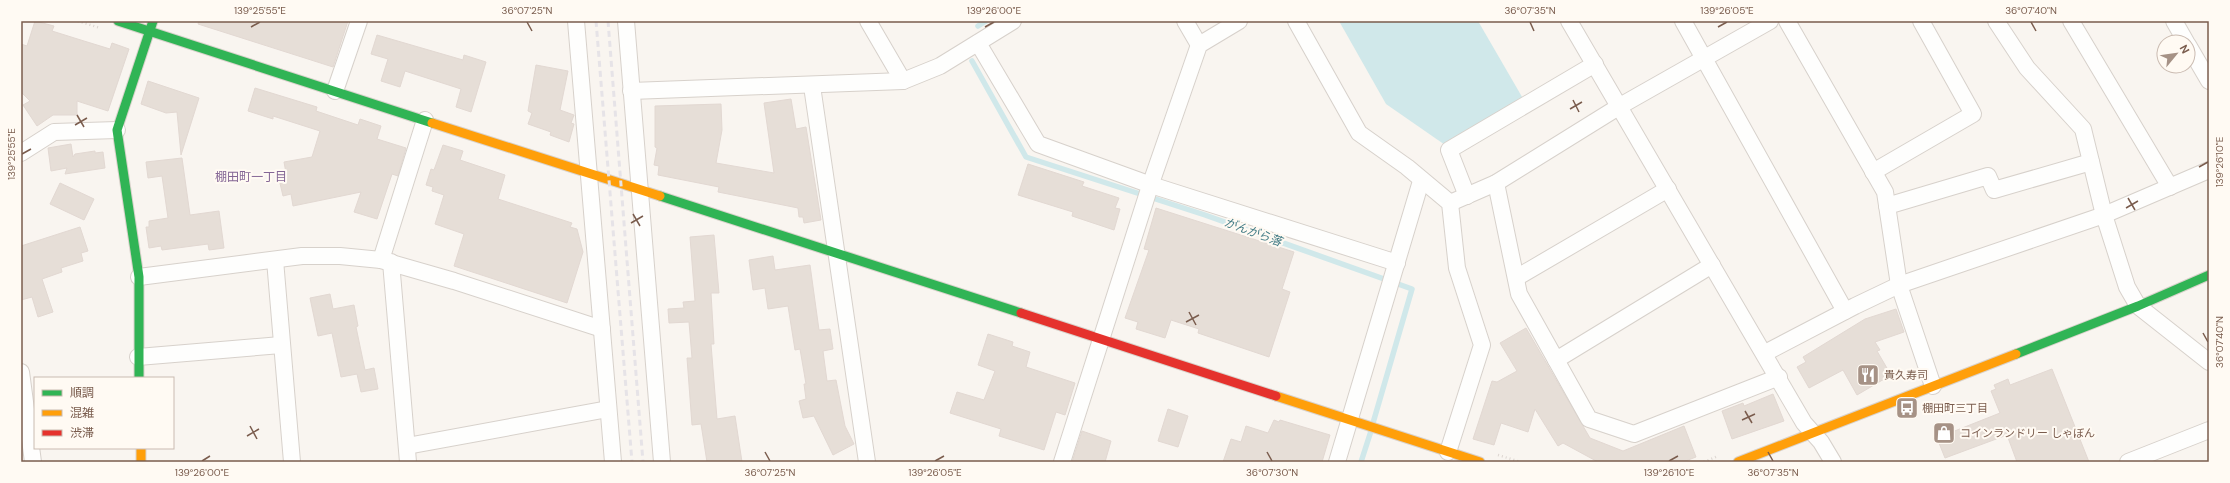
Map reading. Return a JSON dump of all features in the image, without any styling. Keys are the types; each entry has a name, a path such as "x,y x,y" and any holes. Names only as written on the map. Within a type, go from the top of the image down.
{"street":[{"path":"118,21 1480,462"},
{"path":"139,377 138,277 117,130 153,21"},
{"path":"335,91 359,21"},
{"path":"576,21 613,462"},
{"path":"626,21 662,462"},
{"path":"868,21 903,81"},
{"path":"631,91 812,86 903,81 940,66 1014,21"},
{"path":"1185,21 1199,45"},
{"path":"1062,462 1151,185 1199,45 1239,21"},
{"path":"1296,21 1359,133 1407,167 1421,181 1450,203 1457,268 1482,345 1448,452"},
{"path":"1569,21 1765,353 1804,423 1833,462"},
{"path":"1684,21 1845,311"},
{"path":"1450,203 1496,183 1620,106 1770,21"},
{"path":"1787,21 1885,192 1899,286 1933,386"},
{"path":"1873,172 1973,114 1921,21"},
{"path":"1996,21 2027,68 2083,129 2104,216 2127,287 2138,306 2209,362"},
{"path":"2070,21 2170,187"},
{"path":"2174,21 2181,34"},
{"path":"978,43 1038,144 1151,185 1397,263"},
{"path":"2196,59 2209,81"},
{"path":"1467,196 1449,150 1595,64"},
{"path":"812,86 867,462"},
{"path":"408,462 386,261 425,120"},
{"path":"21,153 54,132 117,130"},
{"path":"1887,206 1988,176 1994,190 2091,162"},
{"path":"1765,353 1845,311 1899,286 2104,216 2209,170"},
{"path":"1337,462 1356,422 1397,263 1421,181"},
{"path":"1496,183 1519,294 1589,419 1634,434 1779,377"},
{"path":"1516,278 1668,189"},
{"path":"138,277 302,256 340,256 386,261 602,328"},
{"path":"275,260 292,462"},
{"path":"1556,360 1712,265"},
{"path":"1738,462 2138,306 2209,275"},
{"path":"138,356 281,345"},
{"path":"21,372 24,411 33,462"},
{"path":"407,446 608,409"},
{"path":"2128,462 2209,430"},
{"path":"141,449 141,462"}],"water":[{"path":"1339,21 1478,21 1525,102 1448,147 1386,104"}],"building":[{"path":"35,21 54,26 52,31 110,49 112,43 129,49 108,111 77,101 77,115 53,115 37,126 23,105 30,101 21,92 21,44 27,46"},
{"path":"199,21 348,21 333,67 198,24"},
{"path":"377,35 463,60 464,55 486,62 471,112 456,107 461,89 405,71 400,87 381,81 388,59 371,54"},
{"path":"536,65 568,71 560,110 574,115 571,123 574,124 569,142 550,135 551,132 528,124 532,113 528,111"},
{"path":"148,81 199,98 181,155 177,112 166,113 141,104"},
{"path":"255,88 317,107 316,111 358,125 360,119 381,126 377,139 406,148 398,176 392,174 377,219 354,212 361,192 293,206 291,194 283,196 278,175 286,173 284,162 312,157 320,131 273,116 273,119 248,111"},
{"path":"791,99 796,129 806,127 821,220 804,223 803,217 799,217 798,208 718,192 719,187 658,175 659,166 654,165 657,148 655,147 655,106 721,104 722,130 716,163 774,173 764,103"},
{"path":"71,144 73,157 75,154 95,151 95,153 103,152 105,168 65,174 67,168 51,171 48,148"},
{"path":"443,145 463,151 460,160 505,175 498,199 572,223 570,227 577,229 583,252 567,303 454,266 464,234 435,224 444,195 432,191 433,187 426,185 431,169 434,170"},
{"path":"182,158 190,215 219,211 224,248 209,250 208,244 162,250 161,246 149,248 146,227 149,227 149,221 168,218 162,176 148,178 146,162"},
{"path":"1028,164 1084,182 1082,186 1119,198 1115,208 1120,209 1114,230 1072,216 1073,212 1018,195"},
{"path":"60,183 94,199 84,220 50,204"},
{"path":"1156,208 1294,252 1282,289 1290,292 1269,357 1198,333 1199,329 1171,320 1165,338 1136,329 1138,322 1125,318 1149,250 1144,249"},
{"path":"80,227 88,251 81,253 83,261 61,268 62,272 42,279 53,312 38,317 32,297 21,300 21,246"},
{"path":"714,235 719,293 711,293 714,344 711,344 717,419 735,416 742,462 707,462 701,424 692,425 687,358 692,358 689,322 669,323 668,309 684,308 683,302 695,301 690,237"},
{"path":"773,256 775,270 810,265 819,330 830,329 833,349 823,351 827,381 836,380 845,426 854,444 833,455 814,416 803,418 799,401 806,399 804,384 806,384 800,349 795,350 788,306 768,309 765,288 753,290 749,260"},
{"path":"330,294 333,309 354,305 358,326 356,327 365,370 374,368 378,389 361,392 357,374 341,377 332,333 318,336 310,298"},
{"path":"1896,309 1904,332 1875,342 1880,350 1877,351 1891,375 1857,395 1843,370 1809,388 1797,367 1806,362 1803,357 1865,319"},
{"path":"1526,328 1590,438 1623,451 1684,426 1696,457 1683,462 1598,462 1563,443 1558,446 1535,409 1528,432 1501,423 1494,445 1473,439 1492,381 1497,382 1517,371 1500,343"},
{"path":"988,334 1013,342 1012,346 1030,352 1026,367 1075,383 1065,415 1056,412 1044,450 999,436 1001,429 950,413 957,392 984,400 995,371 978,365"},
{"path":"2052,369 2089,462 2017,462 2007,435 1945,458 1937,438 2000,413 1991,391 1996,389 1994,385 2008,379 2010,385"},
{"path":"1773,394 1784,421 1732,439 1722,411 1743,403 1744,406"},
{"path":"1168,409 1188,416 1178,447 1158,441"},
{"path":"1274,420 1279,422 1280,420 1330,435 1322,462 1223,462 1231,439 1241,442 1246,426 1268,433"},
{"path":"1082,431 1111,441 1105,462 1072,462"}],"waterway":[{"name":"がんがら落","path":"978,26 986,21"},
{"name":"がんがら落","path":"972,61 1026,157 1205,215 1412,289 1373,423"},
{"name":"がんがら落","path":"1361,462 1371,431"}],"railway":[{"path":"596,21 632,462"},
{"path":"608,21 643,462"}],"traffic: fast":[{"path":"118,21 432,123"},
{"path":"139,377 139,277 117,130 153,21"},
{"path":"660,196 1021,313"},
{"path":"2016,354 2138,306 2209,275"}],"traffic: slow":[{"path":"432,123 660,196"},
{"path":"1738,462 2016,354"},
{"path":"1276,396 1480,462"},
{"path":"141,449 141,462"}],"traffic: jam":[{"path":"1021,313 1276,396"}],"place":[{"name":"貴久寿司","path":"1868,375"},
{"name":"棚田町三丁目","path":"1907,408"},
{"name":"コインランドリー しゃぼん","path":"1944,433"}],"district":[{"name":"棚田町一丁目","path":"251,177"}]}
